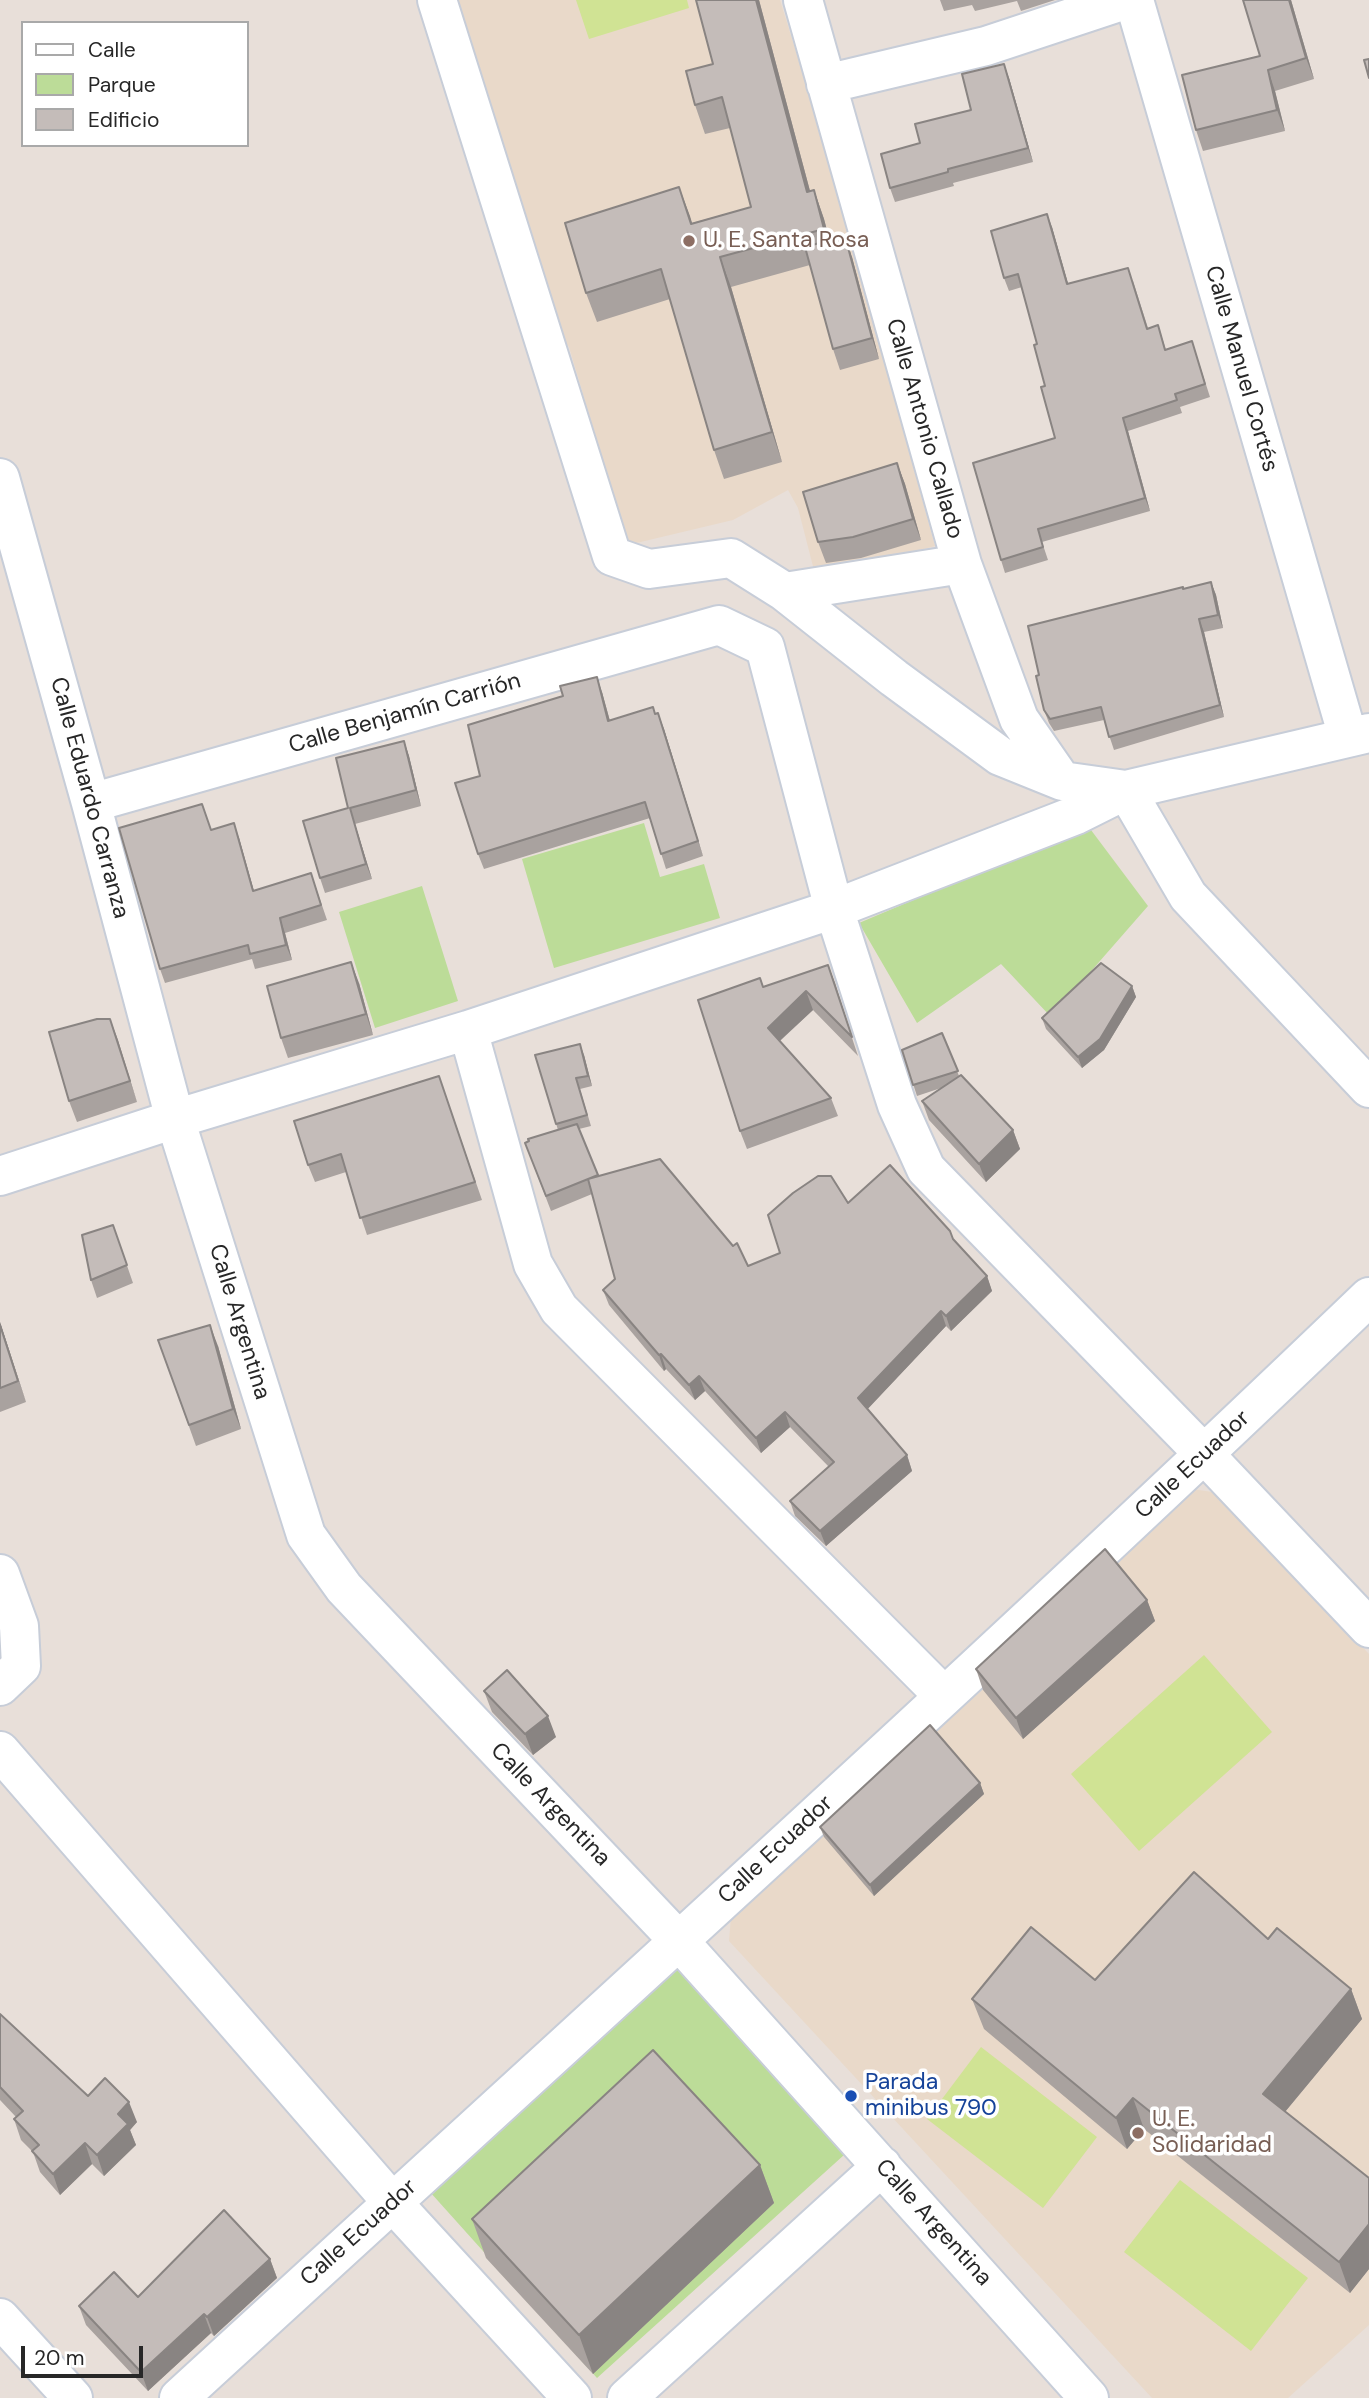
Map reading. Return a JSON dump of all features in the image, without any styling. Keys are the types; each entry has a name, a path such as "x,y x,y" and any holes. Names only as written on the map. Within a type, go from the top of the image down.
{"street":[{"path":"437,0 612,556 649,569 731,558 785,592 894,678 1000,756 1062,781 1126,790"},
{"name":"Calle Antonio Callado","path":"803,0 962,564 1019,719 1062,781"},
{"path":"826,84 986,46 1125,0"},
{"name":"Calle Manuel Cortés","path":"1134,0 1359,735"},
{"name":"Calle Eduardo Carranza","path":"0,478 91,803 175,1119"},
{"path":"785,592 962,564"},
{"name":"Calle Benjamín Carrión","path":"91,803 719,625 765,647 834,909"},
{"path":"0,1176 175,1119 468,1030 834,909 1076,815 1126,790 1359,735"},
{"path":"1126,790 1188,896 1369,1088"},
{"path":"834,909 897,1105 926,1169 1205,1455 1369,1628"},
{"path":"468,1030 533,1264 559,1309 944,1696"},
{"name":"Calle Argentina","path":"175,1119 306,1535 344,1588 678,1940 1089,2398"},
{"name":"Calle Ecuador","path":"179,2398 1205,1455 1369,1297"},
{"path":"0,1574 19,1626 21,1666 0,1686"},
{"path":"0,1751 392,2203 572,2398"},
{"path":"627,2398 882,2166"},
{"path":"0,2318 73,2398"}],"shaded area":[{"name":"U. E. Santa Rosa","path":"458,0 780,0 828,155 935,546 816,578 798,508 788,490 733,520 628,545 569,347 551,328"},
{"name":"U. E. Solidaridad","path":"1192,1489 1219,1493 1369,1654 1369,2325 1288,2398 1152,2398 729,1941 731,1916"}],"green space":[{"path":"576,0 687,0 689,8 589,39"},
{"path":"644,823 660,877 704,864 720,918 554,968 522,859"},
{"path":"1088,826 1148,906 1051,1017 1001,964 917,1023 859,923"},
{"path":"422,886 458,1001 375,1028 339,912"},
{"path":"1204,1655 1272,1732 1139,1851 1071,1774"},
{"path":"677,1969 844,2155 597,2378 430,2192"},
{"path":"981,2047 1097,2137 1043,2208 927,2119"},
{"path":"1180,2180 1308,2278 1251,2351 1124,2252"}],"building":[{"path":"696,0 756,0 807,192 814,190 824,229 720,257 772,432 714,450 661,269 586,293 565,223 679,187 691,224 751,207 722,97 695,105 686,71 713,64"},
{"path":"1243,0 1289,0 1306,58 1268,70 1277,110 1196,130 1182,75 1260,56"},
{"path":"1369,59 1369,78 1364,60"},
{"path":"1004,64 1028,148 948,169 948,172 890,188 881,154 920,143 915,124 971,110 962,74"},
{"path":"1047,214 1067,284 1128,268 1147,329 1158,325 1165,350 1192,341 1205,384 1175,394 1177,400 1123,418 1145,498 1038,529 1043,547 1001,560 973,463 1055,438 1041,387 1045,386 1034,345 1037,344 1018,274 1004,278 991,231"},
{"path":"845,236 872,338 833,349 805,247"},
{"path":"897,463 913,519 853,537 818,542 803,492"},
{"path":"1211,582 1218,615 1199,619 1220,705 1109,737 1101,707 1050,719 1044,710 1028,626"},
{"path":"597,677 608,721 653,707 655,714 658,713 698,841 661,854 645,802 478,854 455,783 480,776 468,725 563,696 560,686"},
{"path":"404,741 416,790 350,808 366,864 320,878 303,821 348,808 336,758"},
{"path":"202,804 211,830 234,823 253,891 311,873 321,905 280,918 286,945 250,954 248,945 160,969 119,828"},
{"path":"351,962 366,1014 281,1038 267,986"},
{"path":"1101,963 1132,986 1100,1039 1078,1057 1042,1018"},
{"path":"828,965 852,1037 806,991 768,1028 831,1098 740,1131 698,1000 760,978 763,987"},
{"path":"97,1019 110,1019 130,1081 69,1101 49,1032"},
{"path":"942,1033 958,1071 913,1085 902,1050"},
{"path":"580,1044 588,1076 576,1078 587,1115 556,1124 535,1055"},
{"path":"961,1075 1013,1130 979,1164 922,1101"},
{"path":"439,1076 475,1182 360,1218 341,1154 308,1165 294,1121"},
{"path":"577,1124 598,1175 546,1196 525,1143 528,1139"},
{"path":"660,1159 733,1246 737,1243 748,1266 780,1253 768,1215 793,1193 818,1176 831,1176 848,1203 890,1165 987,1276 946,1316 941,1311 858,1398 907,1455 820,1531 790,1501 834,1462 785,1412 756,1438 699,1376 689,1385 661,1354 659,1355 603,1290 615,1279 588,1179"},
{"path":"113,1225 127,1265 91,1280 82,1235"},
{"path":"0,1325 18,1381 0,1388"},
{"path":"210,1325 233,1409 189,1425 158,1340"},
{"path":"1105,1549 1147,1600 1016,1718 976,1669"},
{"path":"507,1670 548,1716 525,1734 484,1691"},
{"path":"930,1725 980,1783 870,1885 820,1827"},
{"path":"1194,1872 1268,1939 1277,1928 1351,1989 1263,2094 1369,2178 1369,2224 1339,2262 1133,2098 1116,2118 972,1999 1031,1927 1095,1980"},
{"path":"0,2014 88,2096 105,2078 129,2102 118,2114 128,2124 97,2155 85,2143 53,2174 32,2151 39,2145 14,2119 23,2111 0,2087"},
{"path":"653,2050 760,2165 579,2335 472,2219"},
{"path":"224,2210 270,2259 207,2317 204,2314 141,2372 79,2306 114,2272 138,2297"}],"place":[{"name":"U. E. Santa Rosa","path":"689,241"},
{"name":"Parada minibus 790","path":"851,2096"},
{"name":"U. E. Solidaridad","path":"1138,2133"}]}
